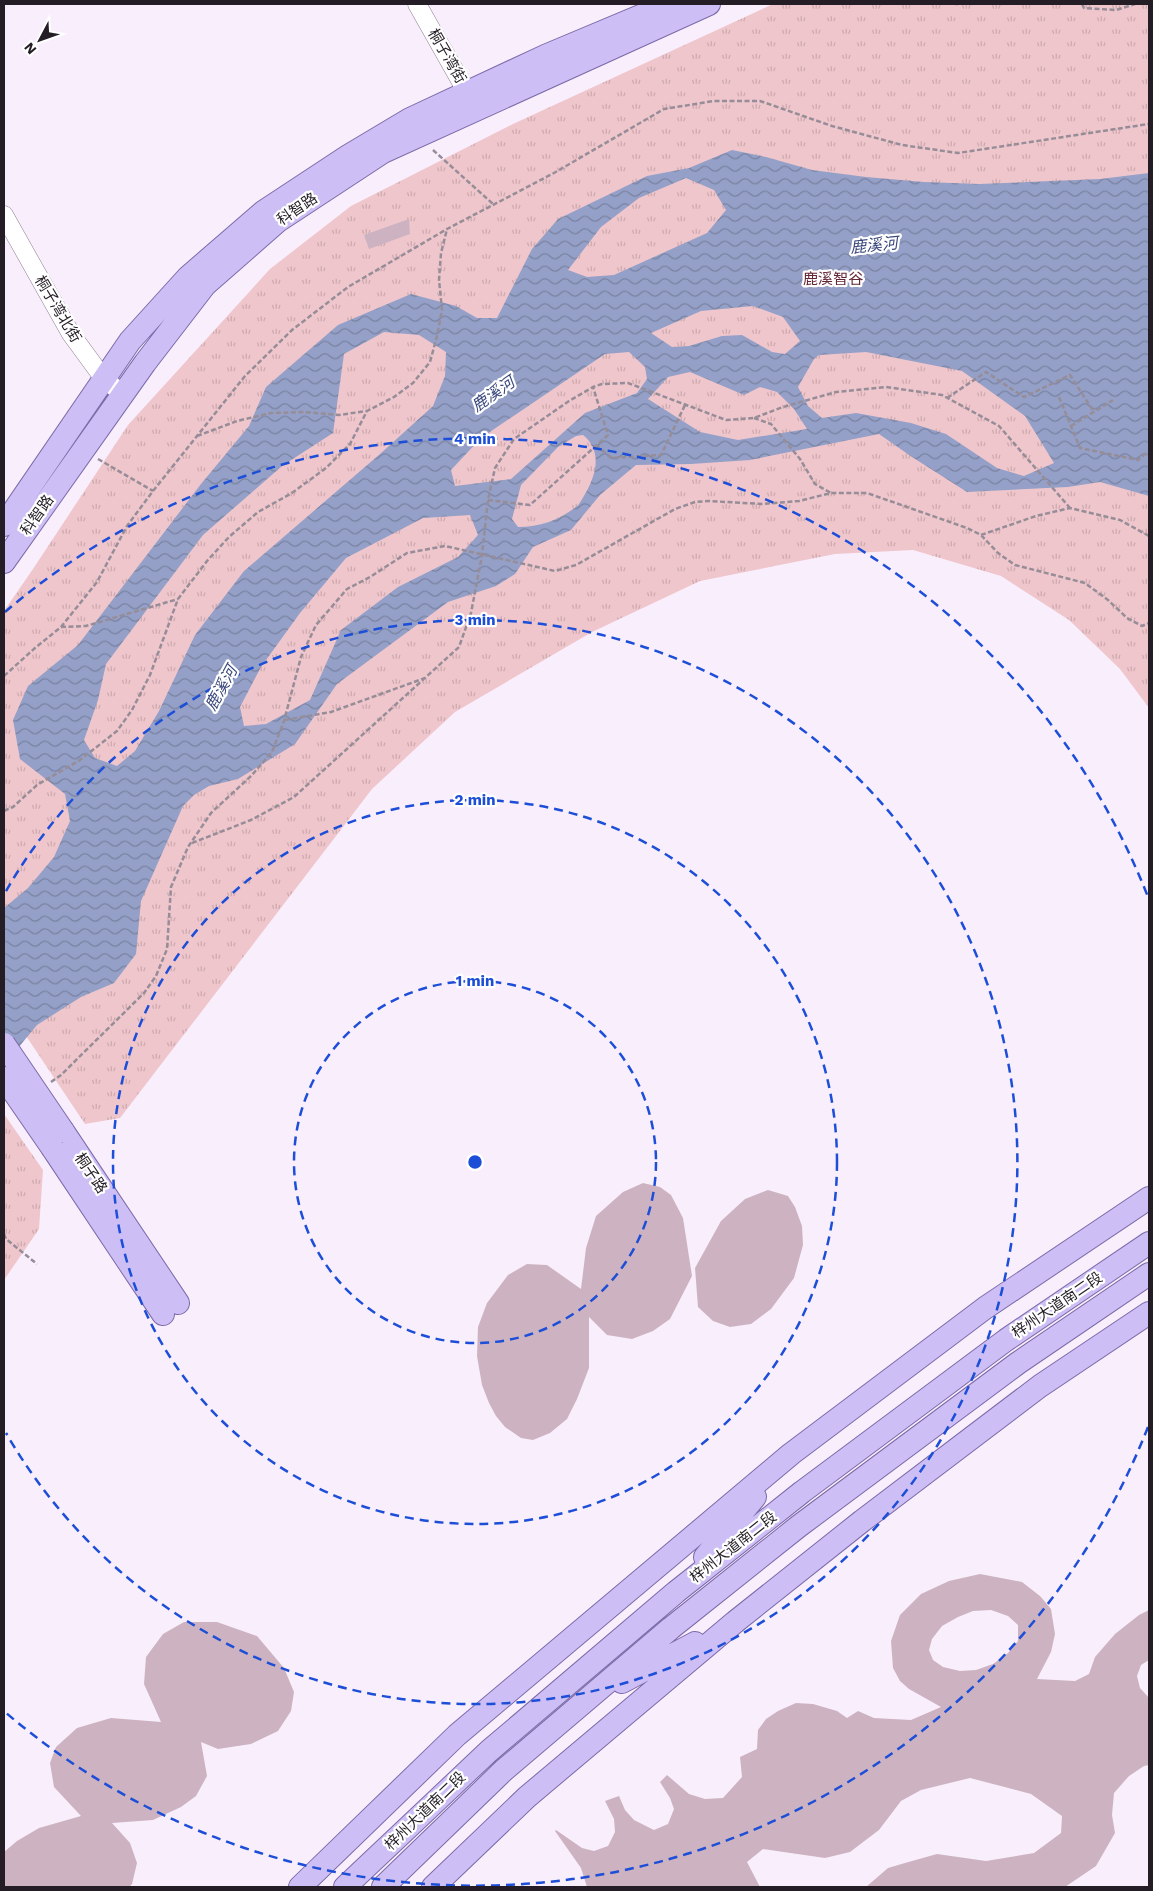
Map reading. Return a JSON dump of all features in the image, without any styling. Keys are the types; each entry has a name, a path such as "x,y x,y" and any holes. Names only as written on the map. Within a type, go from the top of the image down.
{"main road":[{"name":"科智路","path":"4,562 123,394 205,285 278,220 383,152 417,136 545,56 668,4"},
{"name":"科智路","path":"4,525 130,341 188,277 263,212 348,156 410,119 472,101 709,4"},
{"name":"桐子路","path":"4,1044 58,1140 171,1309"},
{"name":"桐子路","path":"4,1078 58,1140"},
{"path":"300,1887 457,1735 791,1454 985,1308 1149,1198"},
{"name":"梓州大道南二段","path":"345,1887 489,1751 676,1592 802,1492 1006,1340 1149,1243"},
{"name":"梓州大道南二段","path":"383,1887 504,1770 671,1628 798,1526 1018,1363 1149,1274"},
{"path":"433,1887 527,1797 735,1622 862,1521 1040,1386 1149,1313"},
{"path":"676,1592 791,1454"},
{"path":"584,1702 735,1622"}],"street":[{"name":"桐子湾街","path":"417,4 472,101"},
{"name":"桐子湾北街","path":"4,215 71,334 104,380 123,394"}],"path":[{"path":"1082,4 1084,8 1116,10 1135,4"},
{"path":"4,676 34,648 61,627 97,582 127,526 153,491 245,376 292,330 348,287 447,229 554,172 664,109 714,101 760,101 832,126 902,145 958,153 1149,124"},
{"path":"417,136 493,204"},
{"path":"197,436 237,421 271,412 339,415 367,411 394,397 413,383 430,362 437,336 442,310 439,280 441,253 447,229"},
{"path":"947,398 986,372 1024,397 1070,375 1094,412"},
{"path":"191,843 251,820 294,797 459,647 471,614 482,555 488,500 495,468 514,439 569,401 593,387 602,384 628,383 726,420 754,418 836,392 886,387 942,395 998,426 1070,508"},
{"path":"488,500 530,505 608,435 593,387"},
{"path":"1059,397 1080,448 1138,460 1149,451"},
{"path":"1071,426 1113,400"},
{"path":"596,445 611,458 661,455 685,405"},
{"path":"4,811 13,807 37,785 80,760 117,731 132,710 150,675 178,599 207,561 229,537 258,512 292,493 326,468 350,444 367,411"},
{"path":"754,418 771,424 800,459 816,484 831,493"},
{"path":"83,450 153,491"},
{"path":"47,1085 61,1075 144,993 156,976 166,950 170,887 191,843 211,813 251,776 272,752 290,700 300,657 316,625 347,588 407,553 445,546 555,570 576,565 675,509 694,502 762,504 799,501 831,493 867,493 967,528 981,536 998,553 1015,565 1085,583 1108,600 1127,618 1142,626 1149,623"},
{"path":"981,536 1036,516 1070,508 1120,520 1149,536"},
{"path":"61,627 86,626 178,599"},
{"path":"284,720 331,712 427,678"},
{"path":"4,1234 5,1239 36,1264"}],"green space":[{"name":"鹿溪智谷","path":"773,4 1149,4 1149,708 1120,669 1069,620 1001,576 913,550 835,554 700,581 592,632 455,712 372,789 120,1118 85,1124 4,1003 4,611 128,425 270,269 351,206 513,124"},
{"path":"4,1114 43,1170 39,1229 4,1280"}],"water":[{"name":"鹿溪河","path":"732,150 812,170 924,182 979,184 1100,179 1149,173 1149,496 1100,482 1068,487 967,492 879,434 750,460 636,465 600,495 571,530 533,547 515,574 496,586 448,602 337,684 295,744 238,779 209,786 194,795 183,806 141,901 136,954 114,983 81,997 37,1025 4,1065 4,908 28,888 54,857 70,821 65,794 20,759 13,720 28,686 78,645 201,484 249,426 266,387 338,325 411,294 456,306 477,318 497,318 532,249 558,219 647,176 689,168","holes":["686,178 714,190 726,210 707,233 614,275 587,277 568,270 601,227 639,198","753,306 783,317 800,341 785,354 772,352 742,335 722,336 689,346 672,347 651,333 701,311","384,332 419,335 446,352 445,376 433,406 244,571 195,635 159,711 135,751 117,766 95,758 84,740 98,700 106,664 203,535 282,466 333,433 344,354","629,352 645,367 647,379 637,393 585,413 511,479 455,486 451,470 481,438 605,354","866,352 962,371 1025,416 1054,463 1024,476 997,468 946,434 911,423 856,413 822,418 808,406 798,387 814,359 819,355","690,372 744,395 760,387 777,392 794,409 807,429 738,440 700,432 648,399 668,377","583,435 589,441 593,448 596,463 589,487 579,504 563,516 542,524 518,527 512,519 521,485 558,447 576,436","470,515 478,535 458,557 398,587 341,630 310,700 266,724 244,726 240,707 261,667 300,613 346,558 423,518"]}],"building":[{"path":"409,219 410,234 369,249 364,235"},
{"path":"643,1183 660,1187 671,1195 683,1218 692,1276 670,1319 653,1331 632,1339 607,1335 589,1317 589,1368 567,1419 550,1433 533,1440 521,1438 505,1427 496,1416 482,1385 477,1356 478,1327 487,1303 508,1275 527,1264 547,1265 581,1289 586,1248 596,1216 623,1192"},
{"path":"768,1190 788,1196 795,1207 802,1226 803,1245 794,1278 771,1309 751,1324 730,1327 713,1321 698,1307 695,1268 721,1221 745,1199"},
{"path":"980,1574 1022,1582 1040,1596 1051,1609 1055,1634 1051,1652 1037,1679 1075,1681 1089,1674 1095,1657 1115,1634 1139,1615 1149,1610 1149,1660 1141,1665 1137,1676 1140,1688 1149,1698 1149,1765 1144,1766 1129,1776 1114,1793 1112,1815 1115,1833 1096,1866 1065,1887 866,1887 888,1868 937,1854 986,1861 1034,1853 1061,1833 1062,1816 1031,1794 970,1778 921,1790 901,1801 879,1830 850,1852 825,1858 763,1849 747,1862 760,1887 587,1887 581,1868 556,1830 582,1848 594,1851 608,1846 615,1832 614,1819 605,1801 619,1796 625,1810 634,1820 654,1830 668,1824 674,1809 670,1798 660,1782 667,1775 689,1794 705,1799 723,1798 742,1777 740,1757 757,1749 758,1730 766,1719 778,1711 796,1703 813,1704 837,1711 847,1718 858,1711 874,1718 911,1720 941,1707 909,1689 900,1681 893,1668 891,1641 900,1615 921,1594 949,1581","holes":["991,1610 1008,1616 1018,1625 1018,1641 1008,1653 993,1664 976,1670 960,1671 943,1667 933,1660 929,1650 932,1639 942,1626 973,1611"]},
{"path":"184,1622 217,1622 257,1636 284,1668 294,1692 291,1711 278,1731 251,1744 218,1749 201,1742 207,1776 196,1796 181,1807 153,1820 112,1823 130,1843 137,1863 132,1884 129,1887 4,1887 4,1852 17,1841 39,1828 81,1816 54,1787 50,1763 56,1747 77,1728 111,1718 161,1722 144,1684 146,1657 163,1634"}]}
